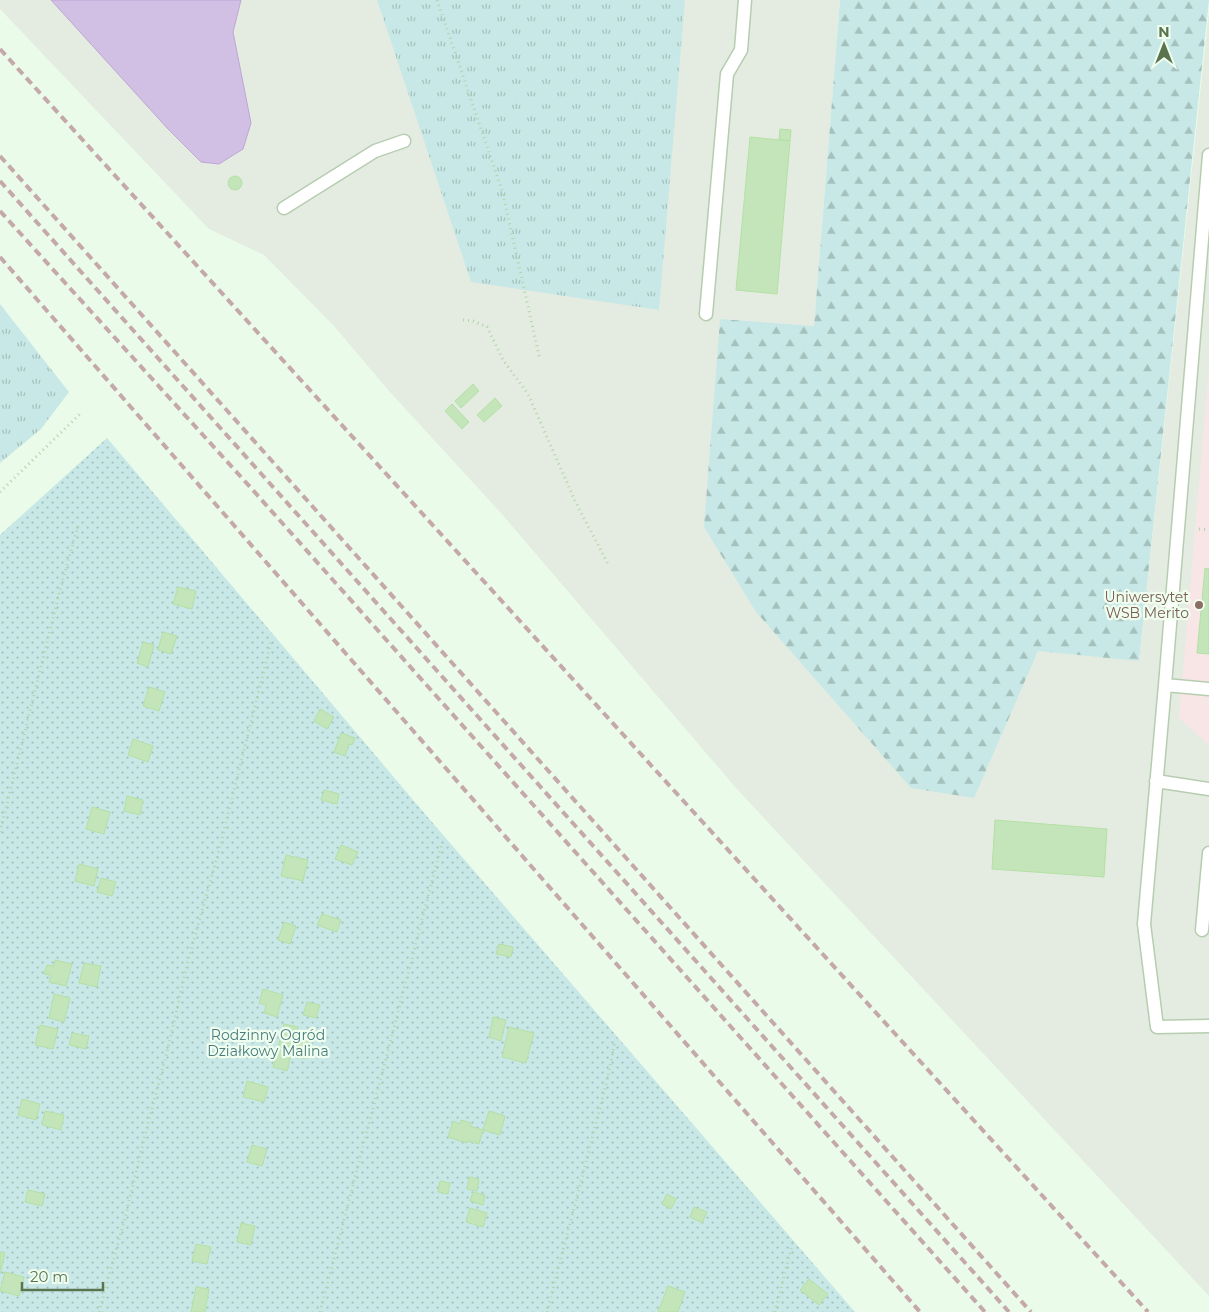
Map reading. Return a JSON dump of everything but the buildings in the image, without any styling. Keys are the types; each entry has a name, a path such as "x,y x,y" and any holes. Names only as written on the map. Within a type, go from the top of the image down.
{"lane":[{"path":"706,314 727,74 741,50 745,0"},
{"path":"284,208 376,151 404,141"},
{"path":"1209,155 1203,290 1144,924 1157,1027 1209,1026"},
{"path":"1166,685 1209,689"},
{"path":"1156,781 1209,789"},
{"path":"1202,930 1209,853"}],"path":[{"path":"437,0 502,190 540,360"},
{"path":"463,320 473,321 487,327 504,360 528,394 576,503 608,564"},
{"path":"0,492 80,413"},
{"path":"0,832 61,586 78,526"},
{"path":"100,1312 189,957 218,854 271,642"},
{"path":"320,1312 442,843"},
{"path":"547,1312 606,1085 615,1042"},
{"path":"775,1312 793,1241"}],"shaded area":[{"path":"0,0 840,0 814,326 1139,661 1209,11 1209,1296 736,788 501,513 389,391 334,326 264,255 209,229 0,9"},
{"path":"51,0 241,0 233,32 251,123 243,149 219,164 201,162 168,129"},
{"name":"Uniwersytet WSB Merito","path":"1209,369 1209,745 1179,718"}],"green space":[{"path":"377,0 685,0 659,310 471,282"},
{"path":"840,0 1209,0 1139,661 1038,651 974,798 911,788 756,612 704,527 720,319 814,326"},
{"path":"0,304 69,392 41,429 0,463"},
{"name":"Rodzinny Ogród Działkowy Malina","path":"107,438 425,814 855,1312 0,1312 0,535"}],"railway":[{"path":"0,49 1148,1312"},
{"path":"0,156 1031,1312"},
{"path":"0,181 1009,1312"},
{"path":"0,211 251,488 985,1312"},
{"path":"0,257 920,1312"}],"place":[{"name":"Uniwersytet WSB Merito","path":"1199,605"}]}
